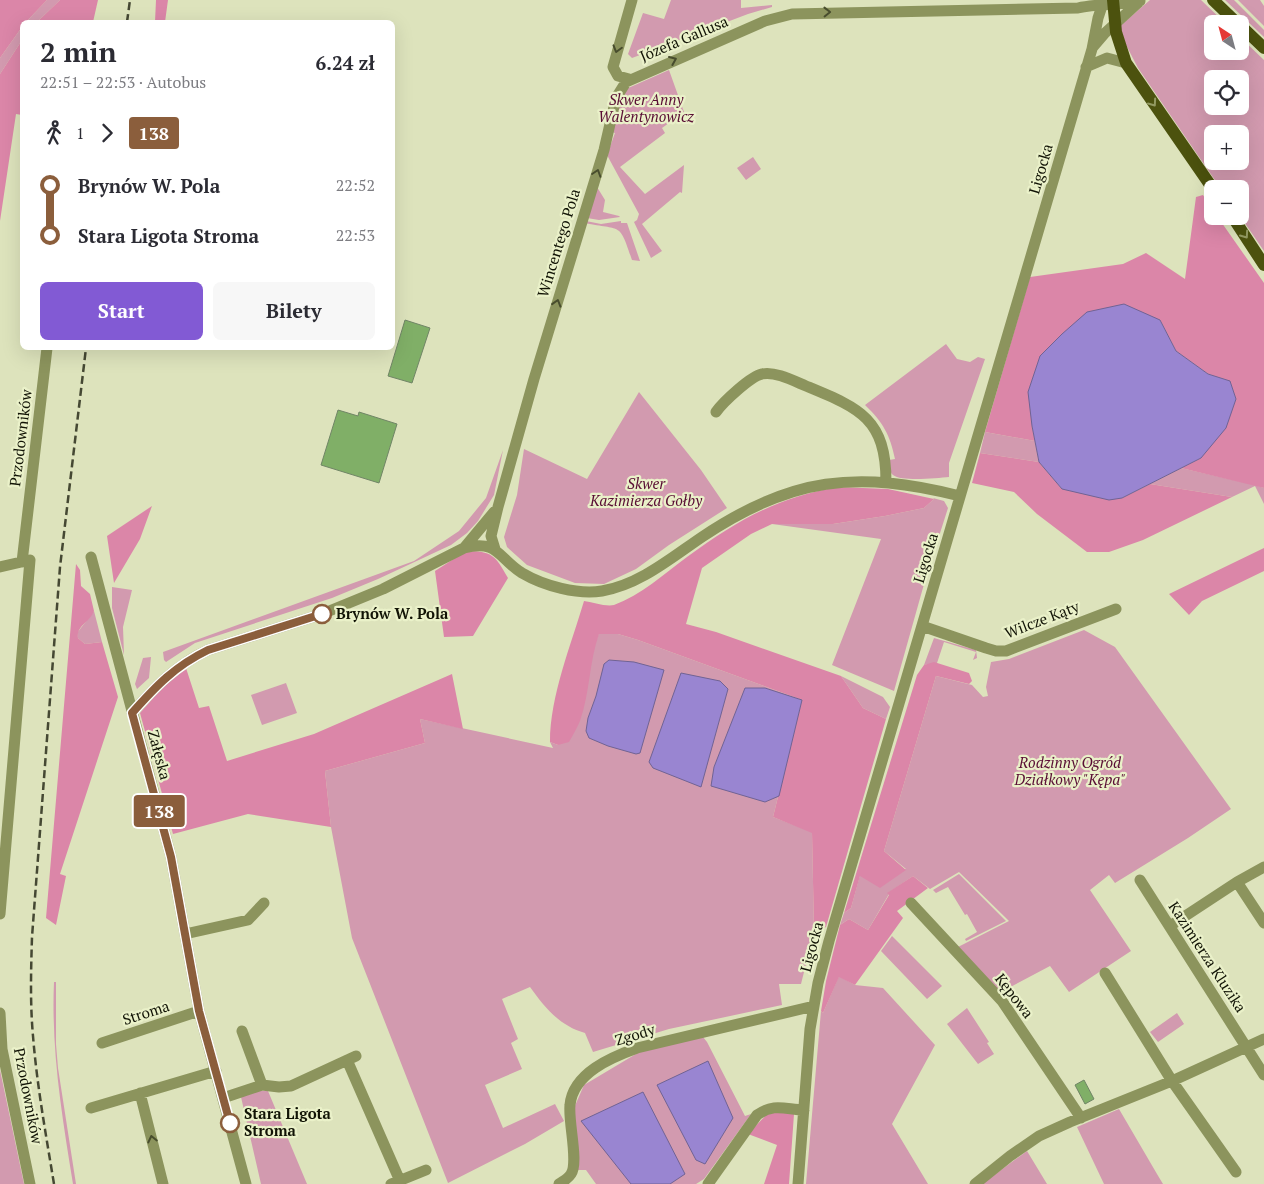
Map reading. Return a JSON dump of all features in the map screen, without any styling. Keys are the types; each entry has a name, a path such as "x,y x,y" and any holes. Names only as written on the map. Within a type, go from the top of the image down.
{"main road":[{"path":"1213,0 1229,15"},
{"path":"1108,2 1126,63 1207,180"},
{"path":"1249,34 1264,48"},
{"path":"1238,225 1262,260"}],"street":[{"path":"629,79 618,76 613,66 632,0"},
{"path":"1092,49 1114,24 1141,1"},
{"name":"Józefa Gallusa","path":"629,79 765,21 792,14 1078,8 1108,2 1141,1"},
{"name":"Ligocka","path":"798,1184 808,1049 822,968 1092,49 1098,18 1108,2"},
{"name":"Józefa Gallusa","path":"1078,8 1114,24"},
{"path":"1086,67 1107,58 1126,63"},
{"name":"Wincentego Pola","path":"495,549 492,536 498,507 543,349 604,150 616,98 623,85 629,79"},
{"name":"Przodowników","path":"0,914 26,561 47,350"},
{"path":"716,412 721,405 760,374 769,373 804,385 857,410 868,419 881,441 886,463 886,482"},
{"path":"464,548 478,544 495,549 517,569 530,577 577,591 603,591 639,578 740,513 778,495 840,482 886,482 960,496"},
{"name":"Wincentego Pola","path":"132,713 163,680 192,658 208,650 346,605 383,590 464,548 498,507"},
{"name":"Załęska","path":"91,557 171,857 199,1011 246,1184"},
{"path":"0,566 26,561"},
{"name":"Wilcze Kąty","path":"922,626 996,651 1006,651 1116,609"},
{"path":"1170,926 1237,882 1264,867"},
{"name":"Kazimierza Kluzika","path":"1140,880 1264,1076"},
{"path":"1237,882 1264,923"},
{"path":"185,934 248,920 264,903"},
{"name":"Kępowa","path":"911,903 1002,1001 1081,1118"},
{"path":"1105,972 1172,1081 1236,1172"},
{"name":"Zgody","path":"559,1184 573,1170 570,1104 577,1088 597,1067 615,1056 637,1048 814,1006"},
{"name":"Stroma","path":"102,1043 199,1011"},
{"name":"Przodowników","path":"0,1013 1,1049 30,1184"},
{"path":"242,1031 262,1085"},
{"path":"975,1184 1010,1156 1040,1136 1172,1081 1264,1039"},
{"path":"223,1098 262,1085 291,1086 352,1058 396,1182 426,1170"},
{"path":"91,1108 216,1071"},
{"path":"140,1093 163,1184"},
{"path":"708,1184 757,1115 767,1108 773,1107 804,1110"}],"green space":[{"path":"47,0 60,0 39,20 28,20"},
{"path":"671,0 741,0 741,8 772,5 772,7 748,14 632,58 628,54 643,13 664,19"},
{"path":"1150,0 1201,0 1217,15 1204,15 1204,60 1249,60 1249,46 1264,60 1264,251 1246,225 1249,225 1249,180 1215,180 1208,170 1249,170 1249,125 1204,125 1204,164 1138,68 1125,43 1120,26"},
{"path":"1225,0 1234,0 1249,15 1241,15"},
{"path":"1238,0 1260,0 1264,6 1264,26"},
{"path":"1249,15 1264,30 1264,37 1249,23"},
{"path":"20,30 20,43 0,74 0,58"},
{"name":"Skwer Anny Walentynowicz","path":"669,70 684,112 662,128 665,133 620,167 645,194 684,165 682,193 680,192 642,224 662,251 651,258 634,222 639,214 607,155 615,133 611,132 615,115 626,89"},
{"path":"753,157 761,169 746,180 737,168"},
{"path":"597,187 605,200 603,212 620,217 599,220 587,218"},
{"path":"586,221 601,224 621,221 621,223 627,223 640,261 632,260 624,239 618,230 585,223"},
{"path":"946,344 957,359 970,362 978,357 985,359 949,463 949,477 920,479 897,477 890,470 889,460 895,459 888,436 877,417 865,405"},
{"name":"Skwer Kazimierza Gołby","path":"639,392 701,470 727,508 669,545 636,569 604,584 575,583 527,565 507,547 504,537 517,495 524,449 587,479"},
{"path":"985,432 1035,441 1039,462 980,453"},
{"path":"503,450 494,495 478,521 467,533 451,545 332,598 195,643 166,662 164,660 163,652 414,561 459,531 486,498"},
{"path":"1181,468 1264,488 1264,504 1255,486 1232,497 1150,484"},
{"path":"933,498 944,501 948,508 926,577 894,691 832,665 881,539 772,524 833,524 885,516 924,508"},
{"path":"112,587 132,590 123,627 124,655 112,608"},
{"path":"94,611 102,642 85,644 78,638 77,633"},
{"name":"Rodzinny Ogród Działkowy \"Kępa\"","path":"1084,630 1115,647 1231,809 1115,883 1109,875 1090,890 1131,951 1069,992 1050,966 999,993 958,947 1009,921 959,872 930,889 913,876 888,893 868,930 849,919 840,925 844,913 851,908 860,875 906,869 884,851 936,676 972,685 983,697 988,696 986,687 991,662 1009,659"},
{"path":"599,633 618,634 638,640 802,700 773,817 812,832 814,932 801,984 779,984 782,1005 669,1029 593,1052 585,1033 561,1021 541,1002 530,987 502,999 518,1039 511,1043 522,1069 485,1085 503,1128 555,1104 564,1121 525,1144 448,1183 352,938 331,827 325,771 425,743 420,719 553,748 550,742 558,745 584,700 593,650"},
{"path":"934,638 976,650 977,658 973,660 976,652 944,642 937,663 924,665"},
{"path":"151,657 149,678 137,689 135,684 143,658"},
{"path":"841,676 883,697 890,707 886,719 863,708"},
{"path":"286,683 297,713 262,725 251,695"},
{"path":"959,874 1006,921 966,941 965,939 977,932 967,914 965,915 948,887 936,893 933,890"},
{"path":"892,936 942,986 927,999 881,951"},
{"path":"839,976 855,985 883,988 935,1045 892,1124 928,1184 806,1184 821,1011 823,1013"},
{"path":"54,982 56,982 58,1068 76,1184 73,1184 58,1083 54,1033"},
{"path":"967,1008 989,1042 987,1043 994,1054 978,1064 947,1024"},
{"path":"1177,1013 1184,1024 1158,1042 1150,1032"},
{"path":"703,1037 745,1116 751,1114 704,1179 696,1184 596,1184 586,1170 577,1170 574,1108 584,1085 641,1051"},
{"path":"0,1070 24,1184 0,1184"},
{"path":"257,1091 268,1091 307,1184 261,1184 241,1097"},
{"path":"1119,1109 1163,1184 1104,1184 1077,1127"},
{"path":"1027,1151 1047,1184 982,1184"}],"shaded area":[{"path":"0,0 47,0 28,20 20,20 20,30 0,58"},
{"path":"60,0 98,0 93,20 39,20"},
{"path":"156,0 168,0 165,20 155,20"},
{"path":"20,43 20,115 16,114 0,221 0,74"},
{"path":"1203,195 1204,197 1204,225 1223,225 1264,283 1264,488 1181,468 1201,458 1230,382 1208,374 1176,351 1160,320 1032,426 1035,441 985,432 1030,277 1123,264 1146,253 1185,279 1196,197"},
{"path":"1124,304 1160,320 1176,351 1208,374 1230,381 1236,399 1226,428 1201,458 1122,498 1109,500 1062,489 1039,462 1028,392 1040,356 1062,334 1087,312"},
{"path":"980,453 1039,462 1062,489 1122,498 1150,484 1232,497 1143,540 1109,552 1087,552 1037,514 1014,492 972,483"},
{"path":"838,487 888,489 934,499 924,508 885,516 833,524 772,524 751,534 702,568 686,624 716,632 841,676 863,708 886,719 826,927 814,932 812,833 773,817 802,700 638,640 618,634 599,634 593,655 586,700 579,724 569,742 558,745 550,742 553,707 557,689 584,601 614,605 624,601 643,590 687,557 741,521 795,497"},
{"path":"152,506 140,539 114,583 107,536"},
{"path":"1264,548 1264,571 1202,601 1189,615 1169,594"},
{"path":"466,551 482,552 492,556 500,564 508,578 473,636 444,637 435,571"},
{"path":"76,564 80,570 81,586 90,594 94,611 79,630 78,638 85,644 102,642 118,697 60,874 66,876 56,925 46,918"},
{"path":"609,660 634,662 664,670 640,753 636,754 608,746 589,738 586,731 604,664"},
{"path":"934,662 969,673 972,681 969,684 936,676 884,851 906,870 880,888 860,876 851,908 844,913 917,675 924,665"},
{"path":"186,668 199,708 209,706 227,761 314,734 452,674 463,729 420,719 425,743 325,771 331,827 248,814 173,834 140,713 163,687"},
{"path":"681,673 720,681 728,689 701,787 653,768 649,762"},
{"path":"745,688 765,688 802,700 779,796 765,802 711,786 714,767"},
{"path":"913,876 928,888 897,911 903,918 855,985 839,977 823,1013 821,1011 826,981 840,925 849,919 868,930 889,895 887,893"},
{"path":"708,1061 733,1118 705,1164 696,1160 657,1085"},
{"path":"643,1092 685,1174 670,1184 631,1184 581,1121"},
{"path":"771,1110 794,1114 789,1184 764,1184 777,1145 748,1134"}],"building":[{"path":"405,320 430,328 412,383 388,376"},
{"path":"338,410 358,416 359,412 397,424 379,483 321,465"},
{"path":"1084,1080 1094,1099 1085,1104 1075,1085"}],"railway":[{"path":"127,20 130,0"},
{"path":"54,1184 39,1092 33,1036 31,999 32,937 60,567 86,350"}],"bus line":[{"name":"138","path":"230,1123 199,1011 171,857 132,713 154,688 175,669 192,658 208,650 322,614"}],"place":[{"name":"Brynów W. Pola","path":"322,614"},
{"name":"Stara Ligota Stroma","path":"230,1123"}]}
